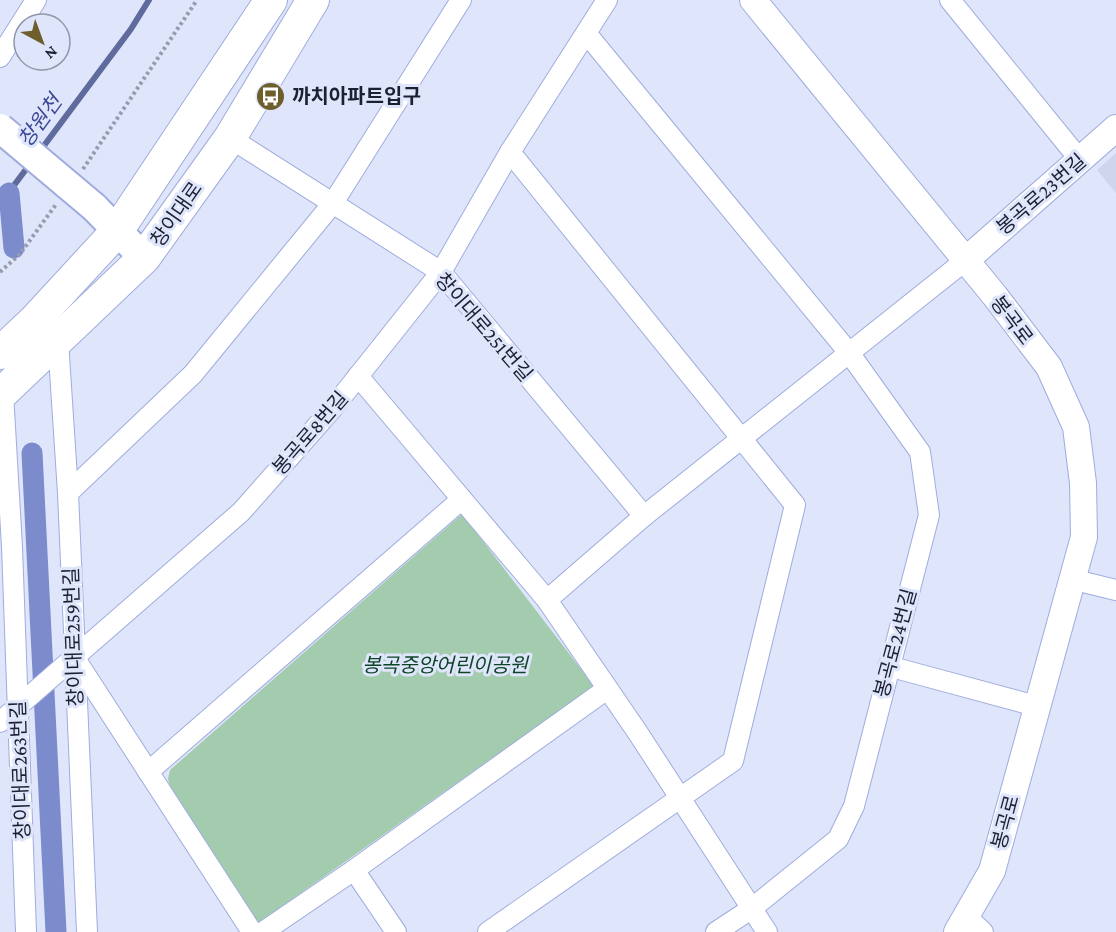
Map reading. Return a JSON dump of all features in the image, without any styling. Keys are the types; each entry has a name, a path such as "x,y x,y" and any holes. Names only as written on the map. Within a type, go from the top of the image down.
{"main road":[{"name":"창이대로","path":"0,352 34,321 117,231 271,0"},
{"name":"창이대로","path":"1,394 144,258 230,138 313,0"},
{"path":"0,128 94,207 144,258"}],"street":[{"path":"0,57 36,0"},
{"path":"68,493 193,374 333,202 461,0"},
{"name":"봉곡로8번길","path":"0,722 241,512 358,376 441,272 510,152 607,0"},
{"name":"봉곡로","path":"753,0 966,260 1049,367 1076,427 1083,483 1084,537 992,871 969,927"},
{"path":"950,0 1080,160"},
{"path":"586,33 850,354"},
{"name":"봉곡로23번길","path":"966,260 1116,128"},
{"name":"창이대로251번길","path":"230,138 441,272 644,516"},
{"path":"488,932 733,761 795,506 510,152"},
{"path":"547,600 644,516 966,260"},
{"name":"창이대로259번길","path":"58,342 68,493 66,663 87,932"},
{"name":"봉곡로24번길","path":"716,932 751,909 838,839 854,806 888,666 929,514 920,452 850,354"},
{"path":"358,376 547,600 767,932"},
{"name":"창이대로263번길","path":"1,394 6,552 23,701 26,932"},
{"path":"148,772 462,499"},
{"path":"1071,579 1116,590"},
{"path":"66,663 148,772 252,932"},
{"path":"888,666 1036,706"},
{"path":"263,932 608,689"},
{"path":"354,870 396,932"}],"path":[{"path":"81,171 197,0"},
{"path":"0,273 20,254 61,199"}],"shaded area":[{"path":"1116,153 1116,193 1097,170"}],"green space":[{"name":"봉곡중앙어린이공원","path":"462,514 594,686 257,924 172,793 168,779 170,770"}],"waterway":[{"name":"창원천","path":"40,151 131,29 149,0"},
{"name":"창원천","path":"0,204 30,164"},
{"path":"9,193 14,248"},
{"path":"32,453 56,932"}],"place":[{"name":"까치아파트입구","path":"271,96"}]}
